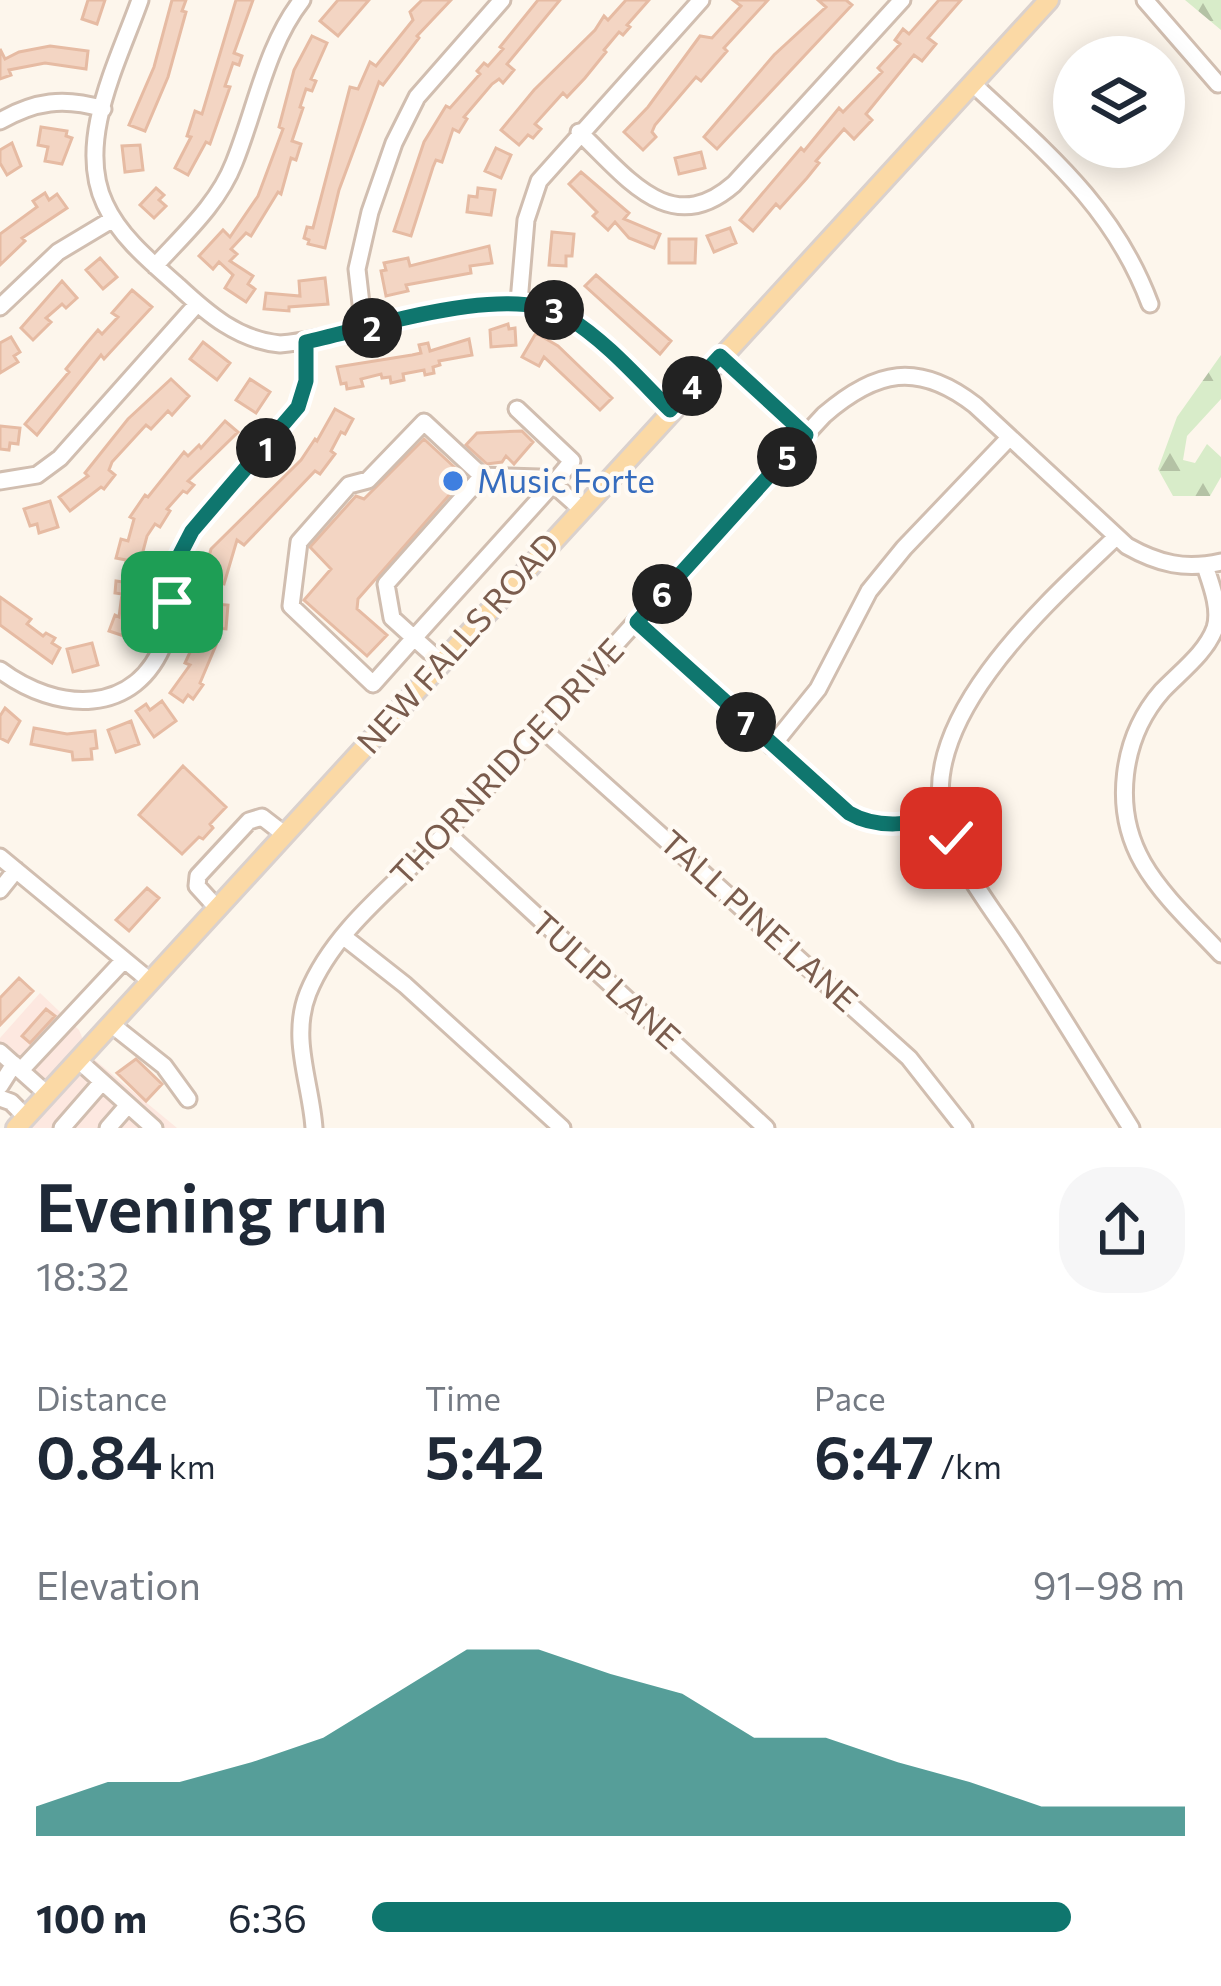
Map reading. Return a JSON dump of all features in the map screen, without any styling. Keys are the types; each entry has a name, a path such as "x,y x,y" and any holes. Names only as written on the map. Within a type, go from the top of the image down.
{"main road":[{"name":"NEW FALLS ROAD","path":"21,1122 1049,0"}],"street":[{"path":"140,0 104,109 94,159 99,191 113,219 197,304 246,336 280,344 474,306 519,302 568,317 670,410"},
{"path":"155,266 220,192 278,38 302,0"},
{"path":"364,330 357,293 359,255 394,143 417,97 502,0"},
{"path":"519,302 532,198 550,165 701,0"},
{"path":"579,132 649,196 676,206 700,207 734,184 902,0"},
{"path":"1145,0 1218,84"},
{"path":"973,83 1105,215 1136,265 1150,304"},
{"path":"0,121 54,100 104,109"},
{"path":"0,307 58,252 113,219"},
{"path":"0,481 37,475 60,458 197,304"},
{"path":"0,670 40,694 81,702 114,694 148,670 169,627 173,576 181,550 298,407 306,381 306,342"},
{"path":"720,356 806,435"},
{"name":"THORNRIDGE DRIVE","path":"314,1128 302,1054 302,1014 313,983 344,937 446,832 806,435 860,387 903,376 947,385 1115,537 1166,564 1213,564"},
{"path":"517,409 572,461 553,484 374,684 291,606 299,542 349,485 368,480 424,422 482,476 539,478 553,484 580,508"},
{"path":"772,746 818,689 869,591 1009,438"},
{"path":"442,662 392,618 386,584 482,476"},
{"path":"1115,537 1012,640 969,703 947,755 943,782 944,816 978,887 1131,1128"},
{"path":"1213,564 1215,630 1139,726 1127,764 1125,797 1130,833 1143,862 1221,954"},
{"path":"637,622 831,800 857,818 890,824 944,816"},
{"name":"TALL PINE LANE","path":"540,727 897,1047 934,1086 964,1128"},
{"path":"217,908 197,886 199,876 250,821 262,817 284,834"},
{"name":"TULIP LANE","path":"446,832 766,1128"},
{"path":"0,858 150,982"},
{"path":"0,890 16,870"},
{"path":"344,937 405,985 562,1128"},
{"path":"0,1086 124,960"},
{"path":"111,1024 164,1066 188,1100"},
{"path":"0,1052 47,1094"},
{"path":"78,1060 154,1128"},
{"path":"62,1128 103,1082"},
{"path":"0,1098 11,1102 21,1122"},
{"path":"108,1128 128,1105"}],"shaded area":[{"path":"40,993 79,1030 90,1056 177,1128 24,1128 55,1093 0,1038"}],"green space":[{"path":"1185,0 1221,0 1221,30"},
{"path":"1221,355 1221,399 1187,436 1183,460 1195,463 1207,444 1221,457 1221,477 1210,496 1173,496 1158,469 1177,417"}],"building":[{"path":"88,0 105,0 97,24 82,19"},
{"path":"172,0 186,0 182,11 186,12 168,77 145,131 129,125 154,67"},
{"path":"236,0 253,0 234,53 242,56 239,65 233,63 225,86 230,87 210,144 206,142 188,175 175,168 191,137 187,136 195,111 202,114"},
{"path":"338,0 369,0 338,36 320,21"},
{"path":"422,0 451,0 417,36 383,85 379,82 339,190 325,248 308,244 304,238 307,227 313,228 350,87 358,89 370,62 376,66 413,20 410,12"},
{"path":"538,0 560,0 507,64 514,70 503,83 499,79 492,84 464,117 459,132 453,129 442,162 436,160 433,167 411,236 394,231 424,142 446,106 450,108 484,63 488,66 503,49 500,47"},
{"path":"626,0 649,0 585,78 567,97 563,93 535,124 541,129 533,138 528,135 519,145 501,130 604,16 608,20"},
{"path":"733,0 768,0 701,81 696,77 655,125 656,137 643,150 624,132 700,36 712,38 741,6"},
{"path":"818,0 846,0 852,5 717,149 704,137 774,55 826,7"},
{"path":"939,0 961,0 928,38 936,44 922,61 914,55 866,114 872,120 854,139 844,129 807,178 753,231 740,220 839,108 843,112 882,72 878,68 900,44 895,40 903,29 909,34"},
{"path":"312,36 327,43 311,79 316,81 312,91 306,89 300,107 292,141 301,144 296,160 291,158 281,194 278,192 251,236 246,233 231,249 237,254 230,261 253,276 248,284 255,289 246,302 225,288 233,275 219,262 213,269 199,256 223,230 230,237 258,196 283,129 279,127 294,70"},
{"path":"50,46 88,51 86,69 45,63 9,70 11,75 0,79 0,49 5,59"},
{"path":"41,127 67,131 66,136 72,138 62,164 45,161 48,147 38,145"},
{"path":"12,143 21,166 7,175 0,150"},
{"path":"140,145 143,170 125,172 122,146"},
{"path":"496,148 511,155 501,178 485,171"},
{"path":"701,152 705,168 679,174 675,158"},
{"path":"581,172 629,213 624,219 660,234 654,248 629,238 615,222 608,230 593,216 597,212 569,184"},
{"path":"156,188 166,206 154,218 140,205"},
{"path":"478,188 495,190 491,215 467,212 469,196 477,197"},
{"path":"45,193 49,200 57,194 67,208 22,238 25,241 0,265 0,234 37,207 33,201"},
{"path":"730,228 736,243 714,252 707,236"},
{"path":"552,232 574,234 566,266 549,265"},
{"path":"669,239 696,239 695,263 669,263"},
{"path":"489,246 492,263 470,266 471,273 406,285 408,291 386,296 384,263 408,258 410,266"},
{"path":"100,258 117,277 103,289 86,270"},
{"path":"596,275 671,341 660,354 585,286"},
{"path":"325,278 328,304 289,307 289,311 264,309 266,293 300,296 299,281"},
{"path":"62,281 77,298 46,318 51,322 33,340 21,328"},
{"path":"132,290 152,307 104,359 101,355 37,435 25,424 98,330 102,334 118,317 112,313"},
{"path":"508,324 509,329 515,328 516,345 491,347 490,330"},
{"path":"536,333 558,346 612,398 600,410 544,357 539,366 522,357"},
{"path":"11,337 20,352 14,356 18,362 0,373 0,343"},
{"path":"469,339 472,355 439,361 434,373 403,374 404,380 391,383 390,377 381,374 361,379 363,386 347,389 346,383 341,384 337,367 421,353 419,345 428,343 430,351"},
{"path":"203,342 230,363 217,380 190,359"},
{"path":"171,379 189,396 172,415 168,411 151,429 146,425 112,462 109,470 115,475 104,489 70,511 59,497 88,476 85,473 128,419"},
{"path":"250,379 270,392 256,413 236,400"},
{"path":"335,409 353,419 345,434 341,432 331,451 335,454 320,474 315,471 244,545 237,540 224,584 203,578 211,549 301,460"},
{"path":"225,421 238,432 188,481 194,485 187,493 183,491 167,509 160,527 155,524 147,536 137,574 138,613 130,638 109,631 115,615 119,617 122,594 115,593 116,581 123,582 126,560 116,558 121,539 128,541 134,519 130,517 184,452 188,456 199,445 201,448"},
{"path":"0,426 20,428 18,444 10,443 9,450 0,449"},
{"path":"522,431 533,442 514,464 506,456 502,462 487,464 466,445 477,433"},
{"path":"424,439 465,477 358,599 357,609 387,635 367,656 304,600 331,569 310,547 356,496 364,499"},
{"path":"50,501 58,527 39,533 37,524 30,526 24,509"},
{"path":"0,597 31,619 27,624 43,636 55,638 52,643 60,648 52,663 0,625"},
{"path":"204,603 228,605 226,629 203,627"},
{"path":"197,637 216,645 203,685 193,699 188,695 183,702 170,693 190,665 185,663"},
{"path":"92,643 98,665 73,672 67,649"},
{"path":"162,701 176,721 154,737 136,711 146,704 150,710"},
{"path":"5,708 20,721 8,742 0,738 0,716"},
{"path":"131,721 139,744 116,752 108,730"},
{"path":"34,728 67,734 95,731 97,748 91,749 92,759 73,760 72,752 31,744"},
{"path":"183,766 226,807 203,839 199,837 182,854 139,815"},
{"path":"147,888 159,898 129,931 116,920"},
{"path":"19,978 33,991 0,1025 0,998"},
{"path":"46,1009 55,1016 30,1043 22,1036"},
{"path":"136,1059 162,1084 146,1101 117,1073"}],"place":[{"name":"Music Forte","path":"453,481"}],"route":[{"path":"172,602 176,562 192,531 298,407 306,381 306,342 494,303 531,304 568,317 670,410 720,356 806,435 637,622 849,813 890,824 944,816 951,838"}]}
